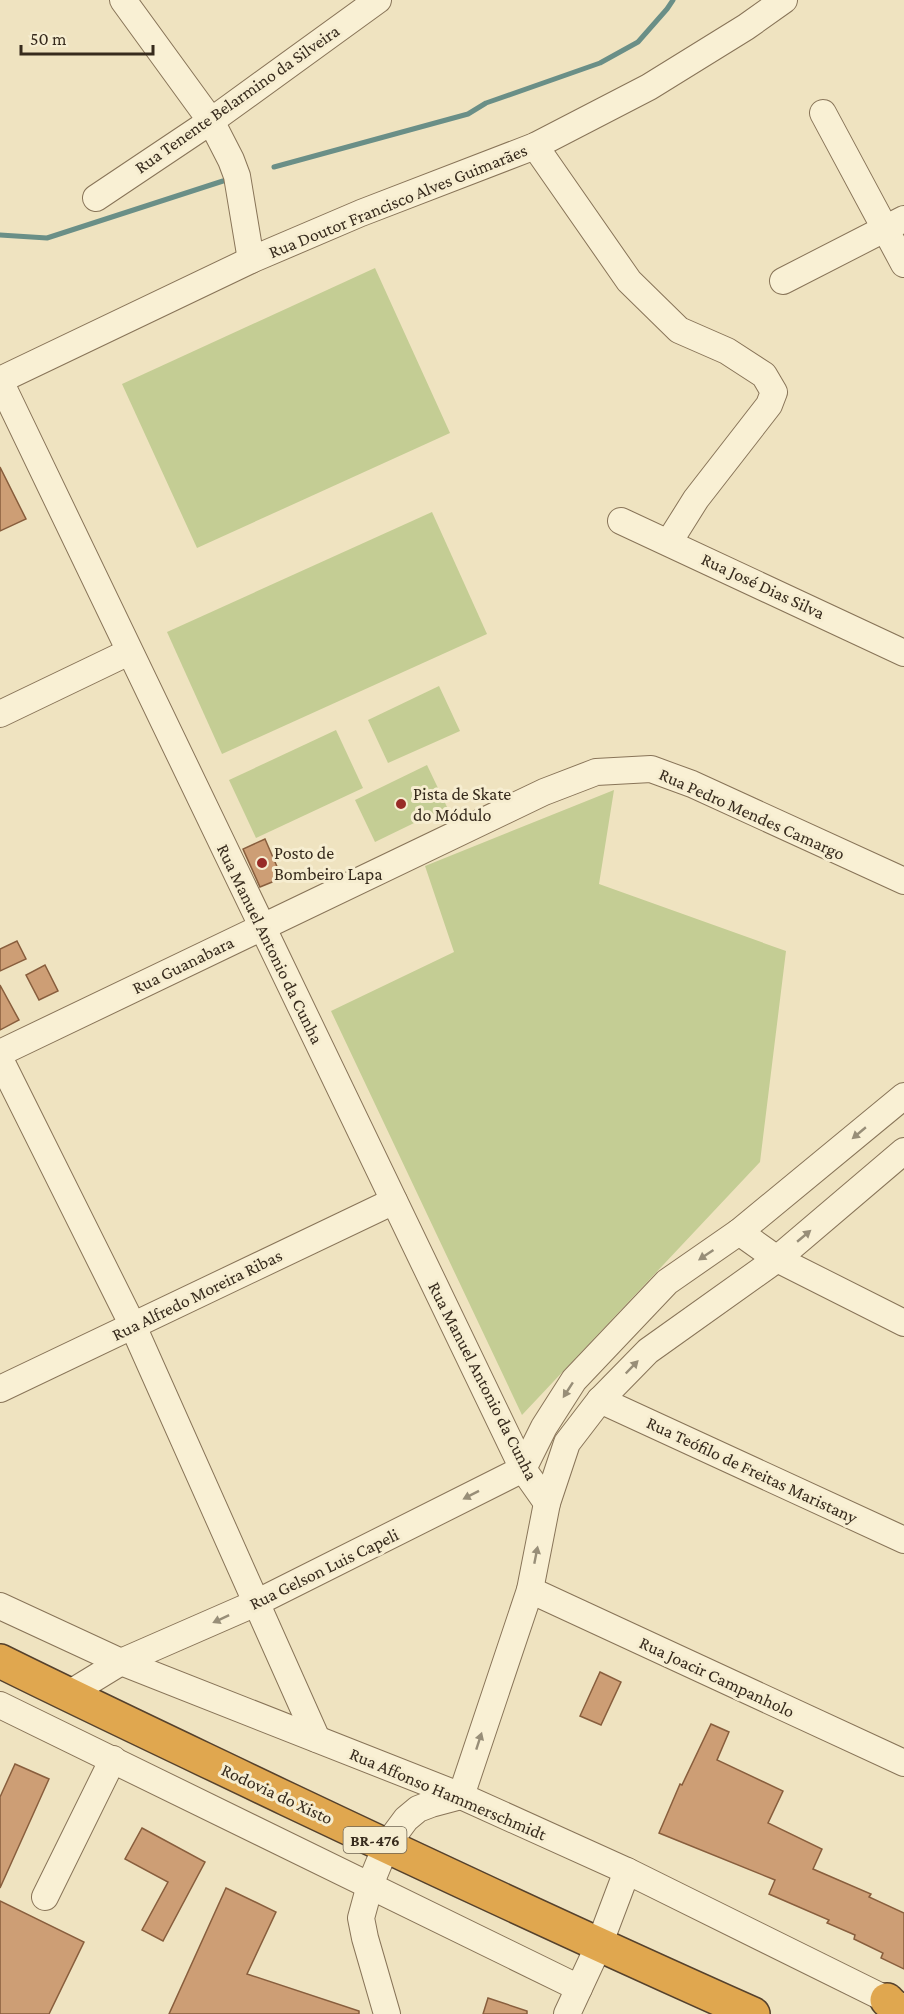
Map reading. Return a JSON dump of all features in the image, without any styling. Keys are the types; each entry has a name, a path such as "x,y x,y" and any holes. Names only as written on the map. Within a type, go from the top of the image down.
{"highway":[{"name":"Rodovia do Xisto","path":"0,1661 386,1846 753,2014"}],"street":[{"path":"123,0 211,120 237,176 251,260"},
{"name":"Rua Tenente Belarmino da Silveira","path":"96,198 211,120 378,0"},
{"name":"Rua Doutor Francisco Alves Guimarães","path":"0,381 251,260 361,213 536,146 649,87 746,27 784,0"},
{"path":"823,113 895,223 904,264"},
{"path":"536,146 629,280 680,330 727,351 764,375 774,392 769,405 696,498 669,542"},
{"path":"783,281 895,223"},
{"name":"Rua Manuel Antonio da Cunha","path":"0,381 523,1469 547,1503"},
{"name":"Rua José Dias Silva","path":"621,521 904,653"},
{"path":"0,714 129,652"},
{"name":"Rua Pedro Mendes Camargo","path":"596,772 651,769 692,784 904,881"},
{"name":"Rua Guanabara","path":"0,1053 544,792 596,772"},
{"path":"0,1059 133,1326 317,1739"},
{"path":"523,1469 544,1427 574,1380 667,1281 739,1232 904,1096"},
{"path":"387,2014 361,1918 370,1885 386,1846 406,1819 418,1809 461,1796 530,1590 547,1503 567,1443 600,1400 648,1351 777,1259 904,1150"},
{"name":"Rua Alfredo Moreira Ribas","path":"0,1389 394,1201"},
{"path":"739,1232 777,1259 904,1323"},
{"name":"Rua Teófilo de Freitas Maristany","path":"600,1400 904,1540"},
{"name":"Rua Gelson Luis Capeli","path":"68,1695 121,1662 256,1603 523,1469"},
{"name":"Rua Joacir Campanholo","path":"530,1590 904,1763"},
{"name":"Rua Affonso Hammerschmidt","path":"0,1606 121,1662 461,1796 627,1871 897,2007"},
{"path":"0,1705 579,1988"},
{"path":"45,1897 113,1759"},
{"path":"567,2014 599,1945 627,1871"}],"green space":[{"path":"375,268 450,433 197,548 122,384"},
{"path":"432,512 487,634 222,754 167,632"},
{"path":"439,686 460,731 388,763 368,720"},
{"path":"336,730 363,788 256,838 229,780"},
{"name":"Pista de Skate do Módulo","path":"427,765 447,807 375,842 355,800"},
{"path":"614,790 599,884 786,951 760,1162 522,1415 331,1011 454,952 425,866"}],"building":[{"path":"0,467 26,519 0,531"},
{"name":"Posto de Bombeiro Lapa","path":"265,839 282,878 260,887 243,849"},
{"path":"17,941 26,959 0,971 0,949"},
{"path":"45,965 58,991 39,1000 26,975"},
{"path":"0,985 19,1020 0,1030"},
{"path":"600,1672 621,1682 601,1725 580,1716"},
{"path":"711,1724 729,1732 717,1760 783,1791 768,1823 822,1849 813,1869 871,1894 869,1897 904,1913 904,1969 881,1958 883,1953 854,1939 855,1935 827,1923 829,1920 769,1894 775,1880 659,1833 680,1784 682,1785"},
{"path":"15,1764 49,1779 0,1888 0,1797"},
{"path":"142,1828 205,1862 163,1941 142,1930 168,1882 125,1859"},
{"path":"226,1888 276,1912 247,1974 359,2011 359,2014 169,2014"},
{"path":"0,1901 84,1942 49,2014 0,2014"},
{"path":"488,1998 527,2011 527,2014 483,2014"}],"waterway":[{"path":"274,167 468,114 486,103 600,63 638,42 673,0"},
{"path":"0,235 47,238 223,181"}],"place":[{"name":"Pista de Skate do Módulo","path":"401,804"},
{"name":"Posto de Bombeiro Lapa","path":"262,863"}]}
